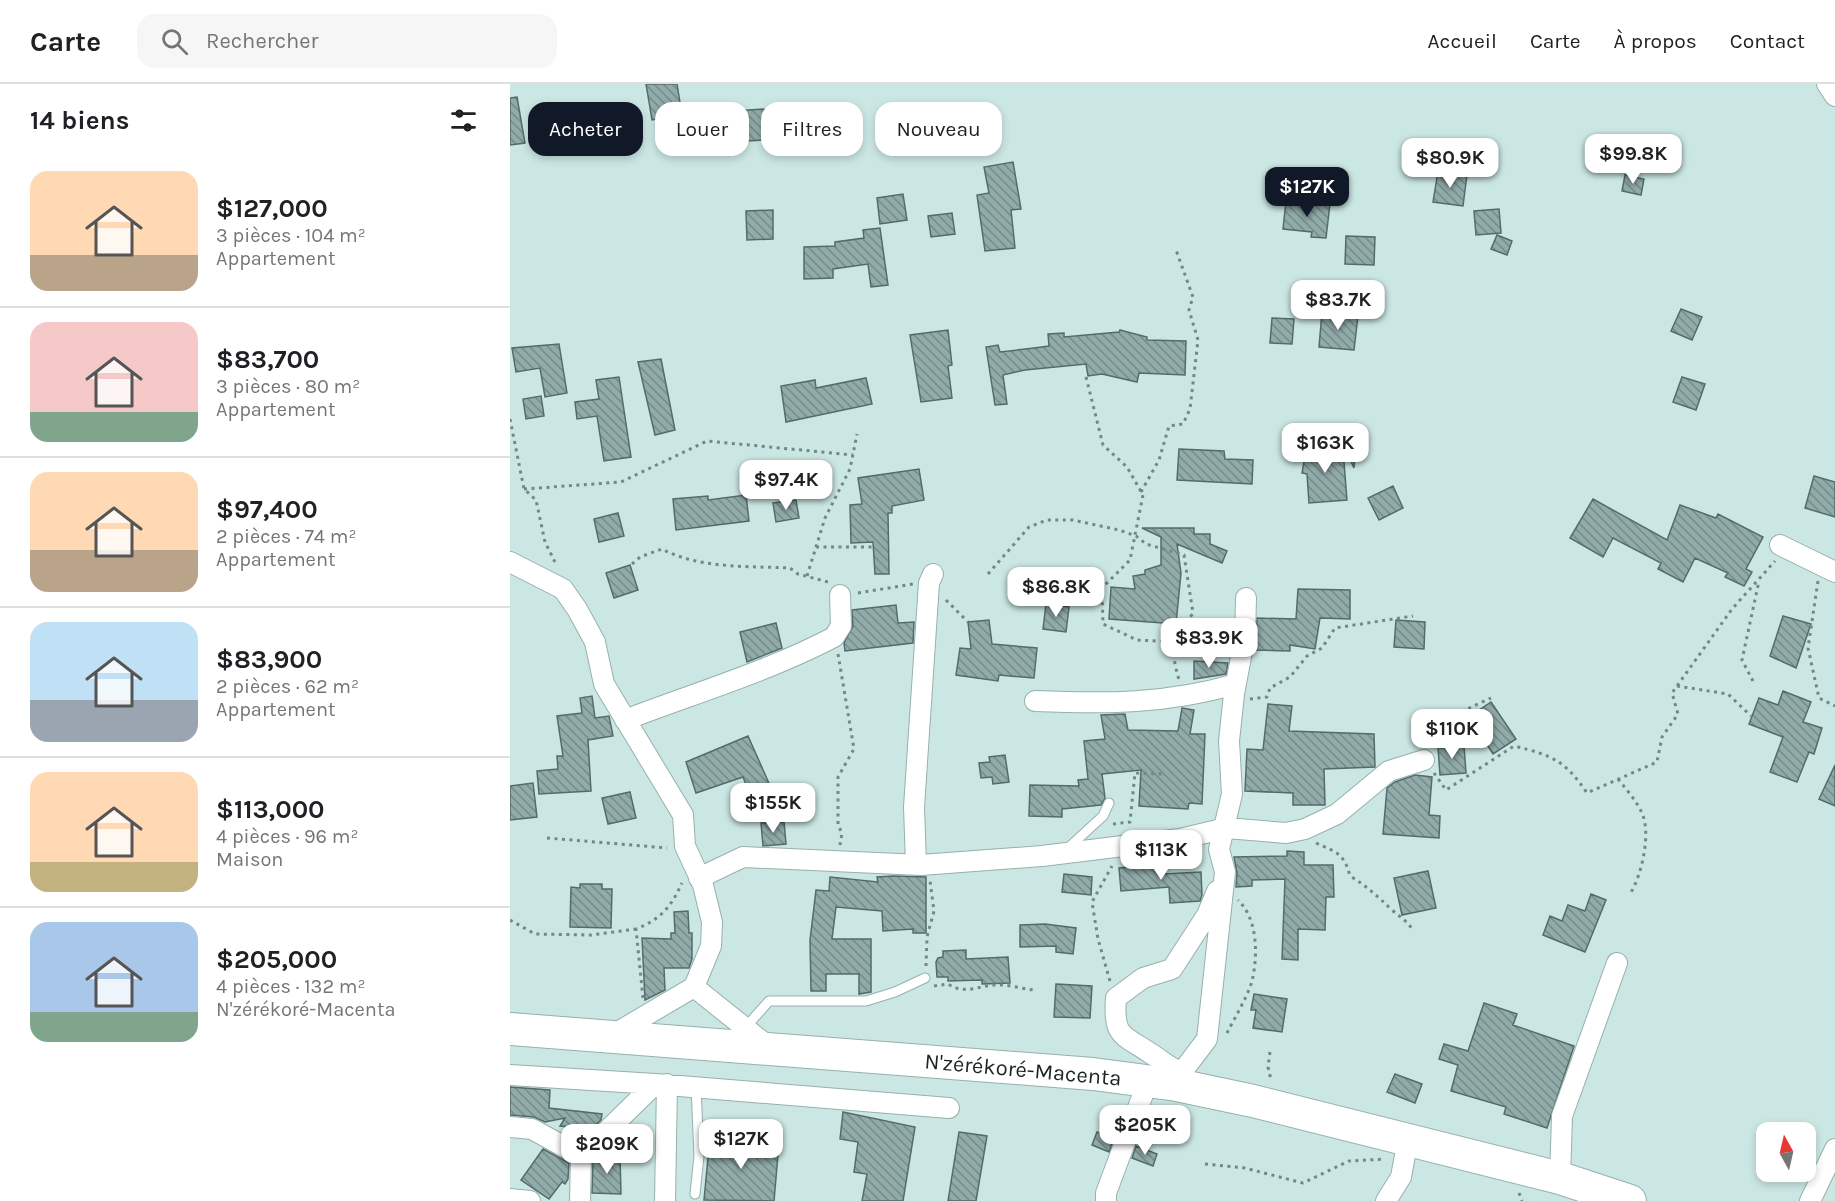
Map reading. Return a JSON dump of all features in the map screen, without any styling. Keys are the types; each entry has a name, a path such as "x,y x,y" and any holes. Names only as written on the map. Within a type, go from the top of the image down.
{"highway":[{"name":"N'zérékoré-Macenta","path":"510,1029 1169,1080 1406,1149 1560,1178 1630,1201"}],"street":[{"path":"1827,84 1835,96"},
{"path":"1783,546 1828,568"},
{"path":"510,562 563,590 595,642 604,684 683,815 693,863 712,921 711,946 694,987 610,1036"},
{"path":"916,864 914,807 931,579"},
{"path":"625,720 691,694 751,676 834,637 841,626 840,595"},
{"path":"1106,1201 1106,1193 1169,1080 1207,1039 1225,873 1219,849 1226,828 1232,794 1229,741 1234,692 1245,636 1246,598"},
{"path":"1035,701 1113,705 1216,690 1234,692"},
{"path":"693,863 743,857 916,864 1063,853 1180,839 1226,828 1286,833 1305,829 1337,814 1389,771 1423,760"},
{"path":"1169,1080 1167,1067 1152,1053 1125,1039 1115,1021 1116,998 1143,978 1172,969 1207,915 1225,873"},
{"path":"1560,1178 1562,1116 1617,963"},
{"path":"694,987 771,1049"},
{"path":"510,1075 661,1084 949,1108"},
{"path":"580,1201 580,1156 661,1084"},
{"path":"661,1084 665,1201"},
{"path":"510,1127 532,1129 580,1156"},
{"path":"1386,1201 1401,1177 1406,1149"},
{"path":"1810,1201 1835,1149"},
{"path":"510,1199 530,1201"}],"lane":[{"path":"1063,853 1102,816 1109,802"},
{"path":"745,1028 769,1001 866,1001 895,992 925,978"},
{"path":"695,1194 699,1156 696,1087"}],"path":[{"path":"1141,492 1159,460 1169,426 1183,424 1190,409 1198,340 1189,310 1193,297 1176,250"},
{"path":"1086,377 1103,445 1117,456 1143,495 1130,560 1102,588 1103,624 1137,640 1174,642"},
{"path":"510,419 524,489 536,500 545,542 559,571"},
{"path":"807,576 825,518 850,469 857,435"},
{"path":"524,489 621,482 707,441 853,455"},
{"path":"988,574 1029,527 1047,520 1073,520 1136,536 1146,544 1184,555 1193,613 1174,642 1172,653 1179,680 1216,690"},
{"path":"1491,698 1465,710 1423,760 1446,790 1514,746 1553,756 1574,773 1587,793 1657,762 1662,737 1678,714 1672,693 1732,609 1759,579 1783,546"},
{"path":"816,547 873,547"},
{"path":"632,564 640,557 662,549 681,559 790,568 798,574 832,582 840,595 845,596 931,579 968,622"},
{"path":"1828,568 1808,648 1819,698 1835,706"},
{"path":"1753,681 1742,660 1759,579"},
{"path":"1234,692 1267,697 1270,688 1290,677 1307,656 1322,648 1335,628 1413,616"},
{"path":"834,637 854,749 838,777 838,825 842,833 837,861"},
{"path":"1677,686 1728,694 1751,716"},
{"path":"1113,824 1130,822 1135,773 1164,774"},
{"path":"1618,779 1642,813 1645,850 1638,881 1630,894"},
{"path":"1286,833 1338,853 1346,861 1350,876 1372,889 1392,911 1404,918 1413,930"},
{"path":"510,920 535,934 591,935 636,929 655,921 671,906 693,863 547,838"},
{"path":"1116,998 1098,939 1092,902 1106,873 1131,844"},
{"path":"916,864 930,875 934,911 927,937 925,978 933,986 948,984 956,989 972,990 998,984 1034,990"},
{"path":"1226,1034 1252,981 1256,930 1244,906 1232,894"},
{"path":"636,929 645,1016"},
{"path":"1205,1164 1245,1168 1303,1183 1349,1161 1406,1149"}],"building":[{"path":"646,84 677,84 680,102 655,102 655,120 652,120"},
{"path":"517,97 525,143 510,145 510,98"},
{"path":"761,109 761,140 749,141 749,110"},
{"path":"1013,162 1021,209 1011,210 1015,248 985,251 977,195 989,193 984,167"},
{"path":"1438,171 1467,175 1463,206 1433,202"},
{"path":"1625,175 1644,179 1641,195 1622,191"},
{"path":"903,194 907,220 880,224 877,198"},
{"path":"1286,201 1330,204 1326,238 1311,237 1312,232 1283,229"},
{"path":"1499,209 1501,233 1476,235 1474,211"},
{"path":"773,210 773,239 747,240 746,211"},
{"path":"952,213 955,234 931,237 928,216"},
{"path":"880,228 888,285 871,287 868,264 833,269 833,278 804,279 804,247 835,246 835,242 864,238 863,230"},
{"path":"1497,235 1512,241 1507,255 1491,249"},
{"path":"1346,236 1375,237 1374,265 1345,264"},
{"path":"1681,309 1702,317 1692,340 1671,331"},
{"path":"1322,312 1358,316 1354,350 1319,347"},
{"path":"1272,318 1294,319 1292,344 1270,343"},
{"path":"948,330 952,365 948,366 952,398 921,402 910,335"},
{"path":"1120,330 1147,337 1147,340 1186,341 1185,375 1139,373 1137,382 1102,374 1088,376 1086,364 1025,370 1003,375 1007,404 995,405 986,347 998,345 1000,352 1034,348 1049,346 1048,334 1064,333 1064,337 1119,332"},
{"path":"559,344 567,393 545,397 540,368 516,372 512,348"},
{"path":"661,359 675,430 655,435 638,362"},
{"path":"619,377 631,457 604,461 597,416 577,419 575,402 599,399 596,380"},
{"path":"1682,377 1705,384 1696,410 1673,402"},
{"path":"866,378 872,404 786,422 781,386 815,380 816,388"},
{"path":"541,396 544,416 526,419 523,399"},
{"path":"1339,436 1356,437 1354,468"},
{"path":"1307,445 1343,450 1347,500 1309,503 1307,474 1302,473"},
{"path":"1179,449 1224,451 1225,459 1253,460 1252,484 1177,480"},
{"path":"919,469 924,500 892,506 892,513 888,513 889,574 875,574 873,542 851,543 850,505 862,504 858,478"},
{"path":"1814,476 1835,482 1835,517 1805,508"},
{"path":"1393,486 1403,508 1379,520 1368,498"},
{"path":"746,495 749,521 676,530 673,499 708,496 708,500"},
{"path":"1593,499 1667,540 1680,505 1716,518 1718,514 1763,537 1746,569 1752,572 1744,586 1725,577 1728,573 1695,558 1683,582 1658,569 1661,563 1613,538 1603,557 1570,538"},
{"path":"796,500 799,518 776,522 773,503"},
{"path":"618,513 624,536 599,542 594,519"},
{"path":"1142,528 1194,528 1194,534 1210,534 1210,544 1227,551 1222,563 1177,544 1181,573 1176,624 1109,619 1111,587 1135,589 1133,576 1145,574 1145,570 1161,565 1161,537"},
{"path":"630,565 638,590 614,598 606,573"},
{"path":"1298,589 1350,590 1350,619 1320,618 1315,649 1290,645 1290,651 1255,650 1257,618 1296,619"},
{"path":"1046,604 1069,607 1066,632 1043,629"},
{"path":"896,605 898,623 914,622 913,643 845,651 844,643 853,626 852,610"},
{"path":"1783,616 1811,624 1796,668 1770,656"},
{"path":"989,620 992,644 1037,648 1034,678 999,675 998,681 956,675 960,648 971,649 968,622"},
{"path":"1396,620 1425,622 1424,649 1394,647"},
{"path":"776,623 782,648 747,662 740,632"},
{"path":"1194,661 1228,663 1226,674 1194,679"},
{"path":"1783,691 1811,702 1803,722 1822,728 1814,754 1809,752 1797,782 1770,772 1783,737 1749,724 1759,698 1778,705"},
{"path":"592,696 595,718 609,716 613,736 588,740 591,791 539,794 537,771 558,769 557,756 563,756 557,716 582,713 580,698"},
{"path":"1491,702 1516,739 1493,754 1469,717"},
{"path":"1268,704 1292,706 1289,731 1374,734 1375,767 1324,769 1325,805 1293,805 1293,793 1245,791 1247,749 1263,750"},
{"path":"1182,708 1194,710 1190,734 1205,734 1202,804 1189,803 1188,809 1139,806 1141,770 1102,774 1105,798 1101,805 1062,809 1062,817 1029,816 1030,785 1079,786 1078,780 1088,779 1084,741 1105,739 1101,715 1125,714 1128,730 1178,731"},
{"path":"748,736 772,790 751,797 743,777 696,793 686,762"},
{"path":"1464,746 1466,773 1440,775 1438,748"},
{"path":"1005,755 1009,782 993,784 992,777 981,778 979,763 990,762 989,757"},
{"path":"1835,765 1835,806 1819,799"},
{"path":"1415,775 1432,777 1429,815 1440,816 1439,838 1383,834 1387,788 1395,782"},
{"path":"533,783 537,817 510,820 510,786"},
{"path":"630,792 636,818 608,824 602,798"},
{"path":"784,822 786,844 763,846 761,823"},
{"path":"1287,851 1304,852 1304,865 1333,865 1334,897 1326,897 1325,930 1298,929 1298,960 1282,959 1285,879 1252,880 1252,886 1236,887 1237,873 1234,857 1287,856"},
{"path":"1161,858 1163,874 1201,872 1200,901 1170,903 1169,887 1121,891 1119,868 1131,867 1130,861"},
{"path":"1428,871 1436,908 1402,915 1394,878"},
{"path":"1064,874 1092,877 1091,895 1062,892"},
{"path":"830,877 878,882 877,877 926,877 926,933 913,933 913,929 883,931 882,911 836,907 832,939 871,939 871,992 859,994 859,974 826,974 826,991 811,991 810,940 816,890 829,891"},
{"path":"580,884 602,884 602,889 612,889 611,928 570,927 571,887 580,888"},
{"path":"1591,894 1606,900 1585,952 1543,935 1550,916 1562,921 1568,905 1585,911"},
{"path":"688,911 689,933 692,933 692,959 689,968 664,968 665,990 645,1000 642,938 671,939 671,933 675,933 674,912"},
{"path":"1045,924 1076,928 1073,954 1056,952 1056,946 1020,947 1020,925"},
{"path":"966,950 966,959 1008,957 1010,983 982,984 982,980 948,981 948,977 937,977 936,962 938,958 943,957 943,951"},
{"path":"1056,984 1092,986 1090,1018 1054,1017"},
{"path":"1254,994 1287,999 1282,1032 1253,1028 1256,1010 1251,1010"},
{"path":"1484,1003 1517,1014 1513,1025 1574,1046 1547,1128 1504,1114 1506,1107 1451,1091 1458,1065 1439,1059 1444,1044 1468,1051"},
{"path":"1395,1074 1422,1084 1415,1103 1387,1092"},
{"path":"510,1087 550,1090 549,1108 602,1114 601,1120 591,1129 560,1126 565,1118 545,1122 534,1117 510,1115"},
{"path":"843,1112 915,1127 903,1201 862,1201 867,1174 854,1172 858,1142 840,1139"},
{"path":"959,1132 987,1136 976,1201 948,1201"},
{"path":"1097,1132 1114,1138 1109,1152 1092,1145"},
{"path":"710,1137 779,1143 774,1201 704,1200"},
{"path":"1136,1146 1157,1154 1153,1166 1132,1158"},
{"path":"543,1149 569,1163 568,1179 565,1184 562,1182 549,1199 521,1180"},
{"path":"599,1155 620,1156 621,1194 592,1193 593,1161"}]}
